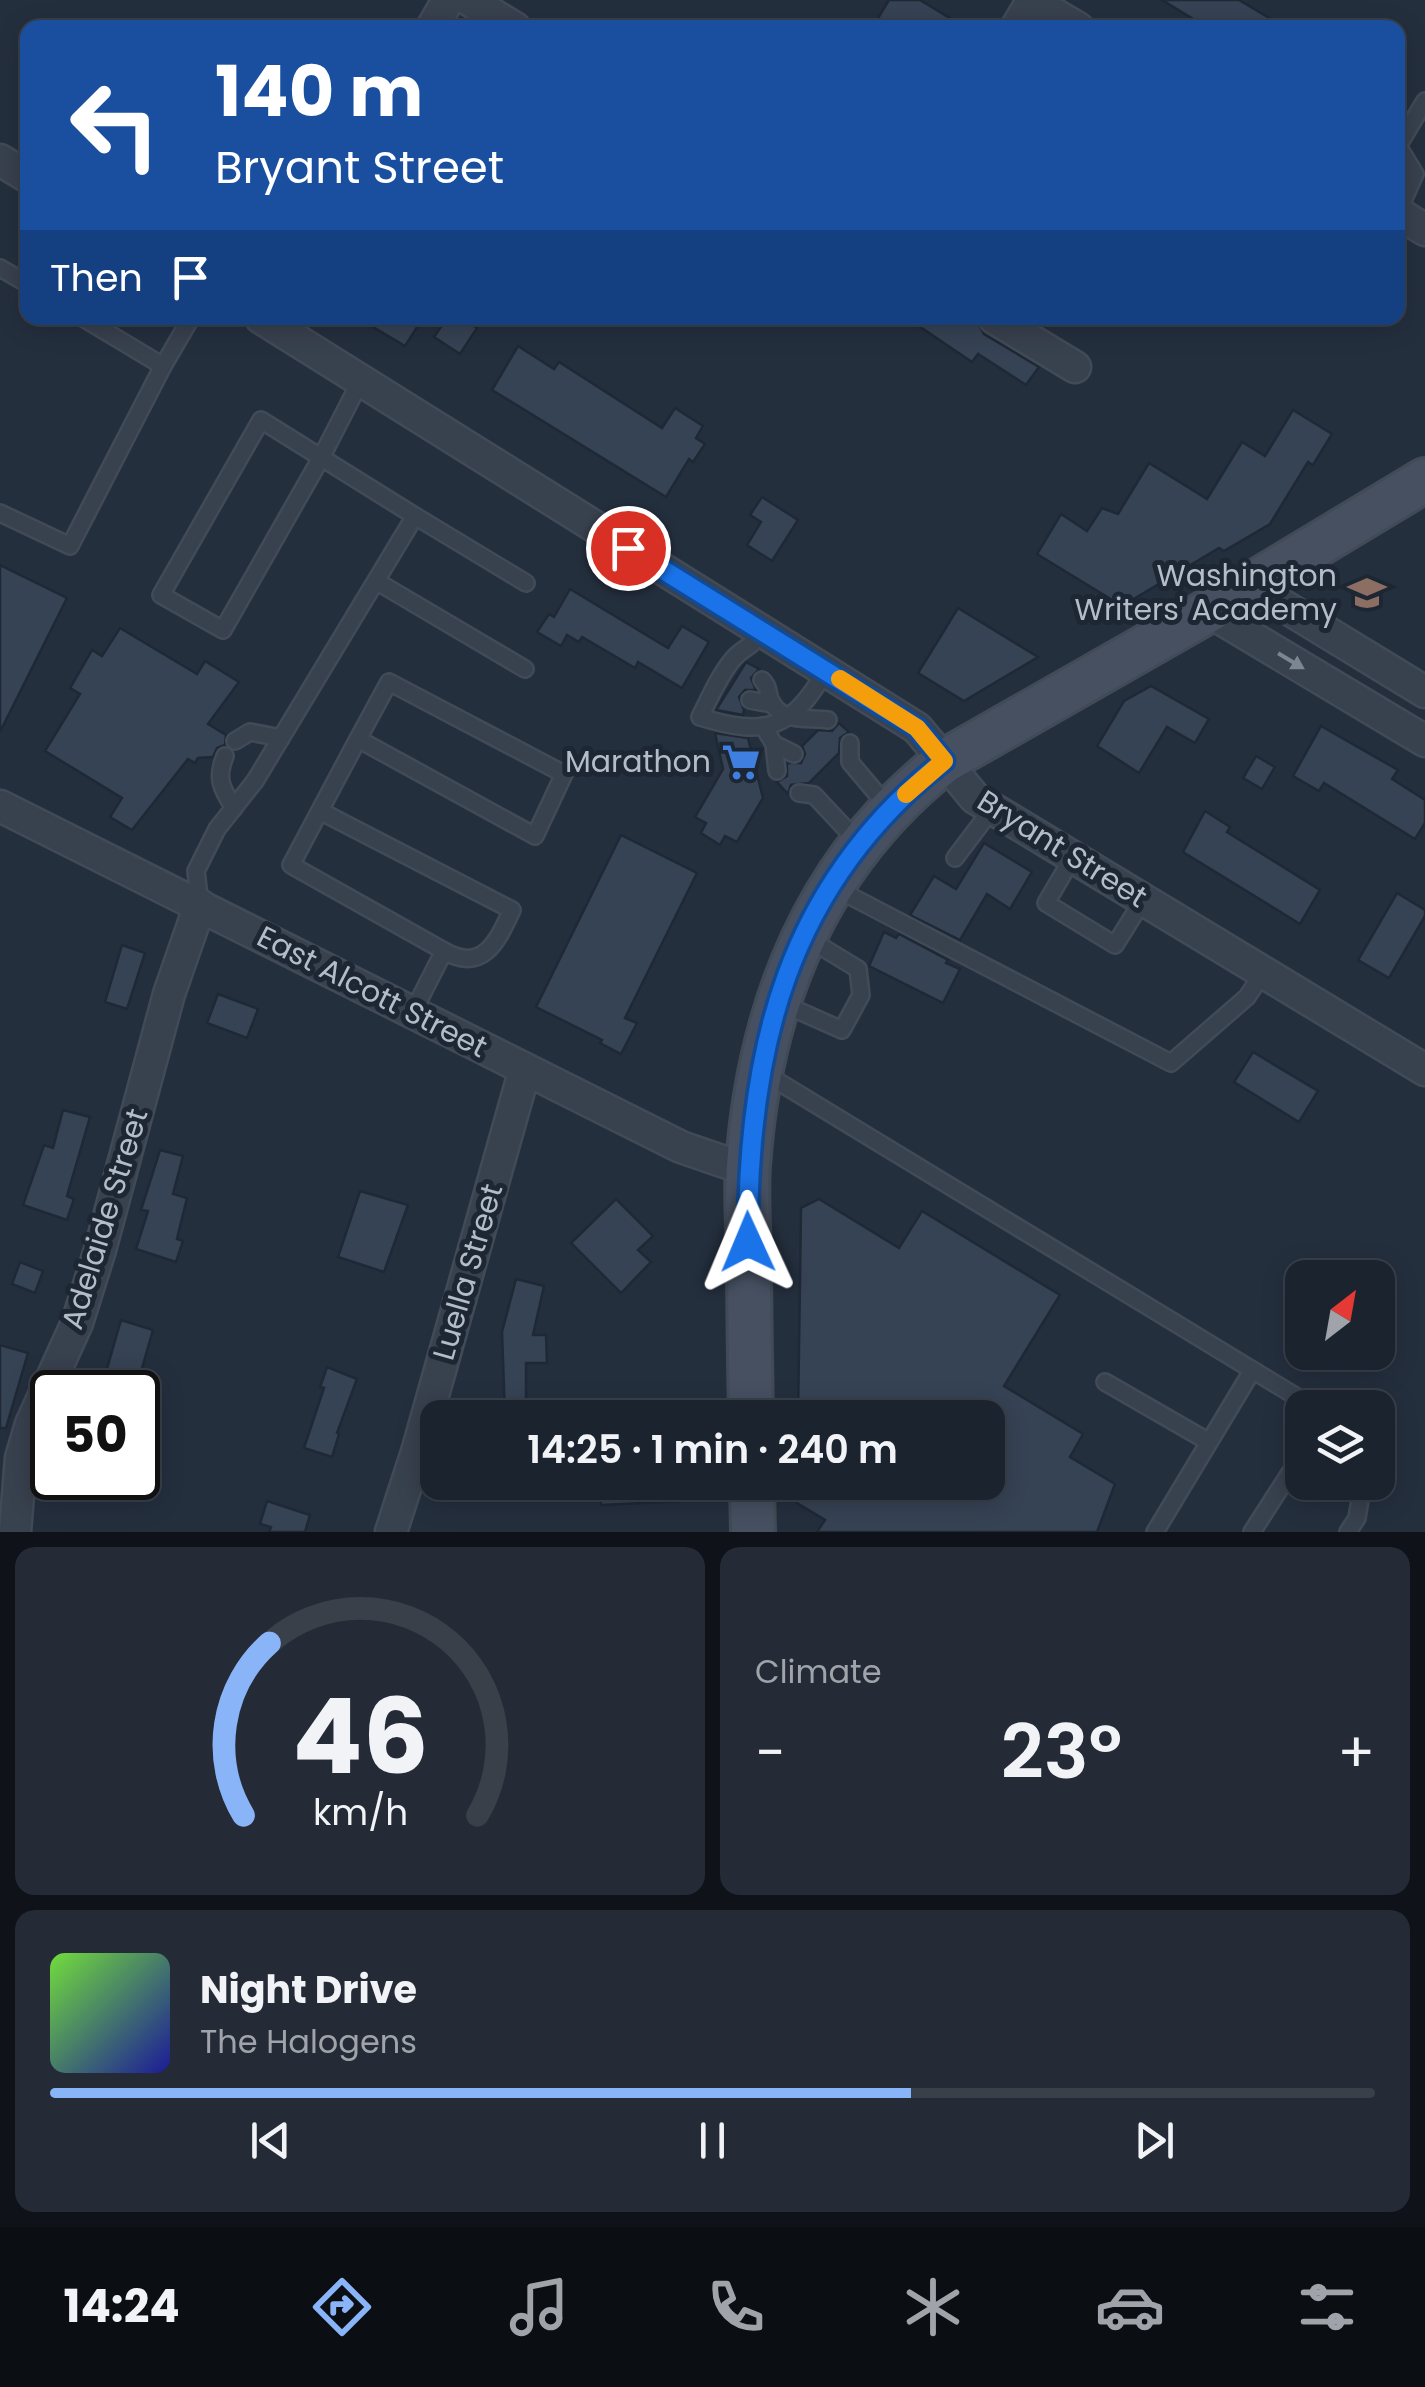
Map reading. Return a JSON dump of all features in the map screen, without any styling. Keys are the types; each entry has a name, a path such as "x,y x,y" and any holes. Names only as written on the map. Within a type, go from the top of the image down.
{"main road":[{"path":"751,1400 748,1170 755,1095 777,1001 804,936 831,886 861,845 916,784 944,761 1251,586 1425,480"},
{"path":"754,1500 756,1530"}],"street":[{"path":"470,0 502,20"},
{"path":"1032,0 1065,20"},
{"name":"Bryant Street","path":"272,325 917,728 975,798 992,809 1425,1070"},
{"path":"1005,325 1075,368"},
{"path":"1251,586 1425,692"},
{"path":"1208,610 1425,741"},
{"name":"East Alcott Street","path":"0,806 682,1148 748,1170"},
{"name":"Adelaide Street","path":"14,1532 20,1458 31,1424 77,1323 169,994 200,905"},
{"name":"Luella Street","path":"390,1532 422,1433 524,1069"}],"lane":[{"path":"1405,134 1425,101"},
{"path":"1405,158 1415,174 1405,196"},
{"path":"95,325 163,366"},
{"path":"0,513 70,546 186,325"},
{"path":"361,380 322,458 223,630 161,595 261,420 322,458 415,516 526,583"},
{"path":"200,905 196,872 217,830 281,738 415,516"},
{"path":"376,580 525,669"},
{"path":"762,632 751,649 737,654 700,717 736,728 808,717 828,720"},
{"path":"790,719 810,698 826,670"},
{"path":"762,680 768,685 772,704"},
{"path":"320,811 512,910 490,949 460,960 292,865 320,811 389,682 564,774 535,836 358,740"},
{"path":"750,700 772,704 790,719"},
{"path":"808,717 813,736"},
{"path":"763,726 774,744 777,771"},
{"path":"235,741 250,732 281,738"},
{"path":"850,742 842,760 891,810"},
{"path":"774,744 794,754"},
{"path":"225,756 219,771 220,786 234,808"},
{"path":"814,778 807,794 861,845"},
{"path":"955,858 992,809"},
{"path":"1073,858 1046,903 1116,945 1143,900"},
{"path":"831,886 1171,1063 1248,997 1262,972"},
{"path":"777,1001 842,1030 861,995 858,969 804,936"},
{"path":"412,1012 444,951"},
{"path":"761,1071 1285,1390"},
{"path":"1155,1532 1252,1371"},
{"path":"1105,1382 1210,1442"},
{"path":"1252,1532 1285,1481"},
{"path":"1348,1532 1360,1500"}],"building":[{"path":"889,0 920,0 953,20 881,20 878,18"},
{"path":"1162,0 1239,0 1273,20 1195,20"},
{"path":"370,325 418,325 405,346"},
{"path":"442,325 477,328 460,354 434,337"},
{"path":"917,325 979,325 984,334 1039,367 1026,385 978,354 972,362"},
{"path":"518,346 554,369 559,362 662,428 675,408 703,426 696,438 705,444 693,462 689,459 666,497 492,390"},
{"path":"1293,410 1332,434 1313,465 1308,462 1270,524 1224,551 1219,548 1122,606 1037,554 1061,514 1087,531 1102,508 1118,514 1149,463 1207,499 1242,442 1265,456"},
{"path":"762,497 798,520 772,561 747,545 761,522 750,515"},
{"path":"0,565 67,598 0,732"},
{"path":"570,589 668,648 682,626 709,642 682,688 638,662 635,668 582,637 579,642 567,635 561,646 537,632 549,614 554,617"},
{"path":"958,608 1038,657 964,701 918,673"},
{"path":"120,628 197,674 205,661 239,682 208,724 226,735 225,745 217,748 213,757 198,758 195,763 188,759 132,830 110,817 122,798 45,751 80,694 70,688 92,650 102,656"},
{"path":"746,662 759,669 751,678 756,690 745,690 739,697 743,715 716,710"},
{"path":"1151,686 1209,719 1195,743 1167,727 1139,773 1097,746 1124,701"},
{"path":"839,723 849,732 840,738 839,753 809,783 791,785 788,794 777,782 787,776 787,763 801,763 805,754 802,746 818,730 832,731"},
{"path":"1321,726 1398,770 1392,779 1425,800 1425,823 1415,839 1324,783 1319,791 1293,776"},
{"path":"715,733 748,738 763,798 737,842 725,836 720,845 701,833 706,823 695,817 723,769"},
{"path":"1256,756 1275,767 1262,789 1243,778"},
{"path":"1205,811 1230,827 1227,832 1320,890 1300,924 1183,852"},
{"path":"621,835 697,873 625,1018 637,1023 621,1054 600,1043 602,1040 536,1007"},
{"path":"984,843 1032,872 1010,909 987,894 960,940 910,915 934,876 956,889"},
{"path":"1397,893 1425,910 1425,916 1389,978 1358,960"},
{"path":"884,932 896,938 899,934 960,969 943,1003 869,966"},
{"path":"122,945 145,953 127,1009 105,1002"},
{"path":"218,994 258,1009 247,1038 207,1023"},
{"path":"1253,1052 1318,1091 1299,1122 1234,1082"},
{"path":"63,1110 90,1117 67,1196 74,1199 67,1220 23,1205 44,1145 53,1148"},
{"path":"160,1150 183,1156 173,1194 187,1198 177,1239 183,1241 176,1262 136,1249 148,1211 141,1210"},
{"path":"360,1191 408,1205 384,1272 338,1257"},
{"path":"616,1199 653,1236 638,1250 651,1262 621,1293 571,1243"},
{"path":"819,1199 899,1248 922,1211 1060,1295 1004,1386 1083,1434 1070,1457 1115,1484 1097,1532 817,1532 825,1520 797,1500 1005,1500 1005,1400 798,1400 801,1208"},
{"path":"20,1262 43,1271 35,1293 12,1284"},
{"path":"516,1279 544,1286 533,1335 546,1335 547,1363 526,1363 526,1400 504,1400 502,1332"},
{"path":"121,1320 153,1330 141,1370 107,1370"},
{"path":"0,1345 28,1353 6,1428 0,1428"},
{"path":"327,1367 357,1379 332,1457 304,1448"},
{"path":"601,1500 706,1500 601,1505"},
{"path":"267,1501 310,1515 305,1532 269,1532 271,1527 260,1524"}],"slow traffic":[{"path":"840,679 917,728 944,761 906,794"}],"place":[{"name":"Washington Writers' Academy","path":"1367,593"},
{"name":"Marathon","path":"741,762"}],"route":[{"path":"628,548 917,728 944,761 916,784 844,866 817,909 793,960 775,1006 755,1095 748,1170 748,1242"}]}
